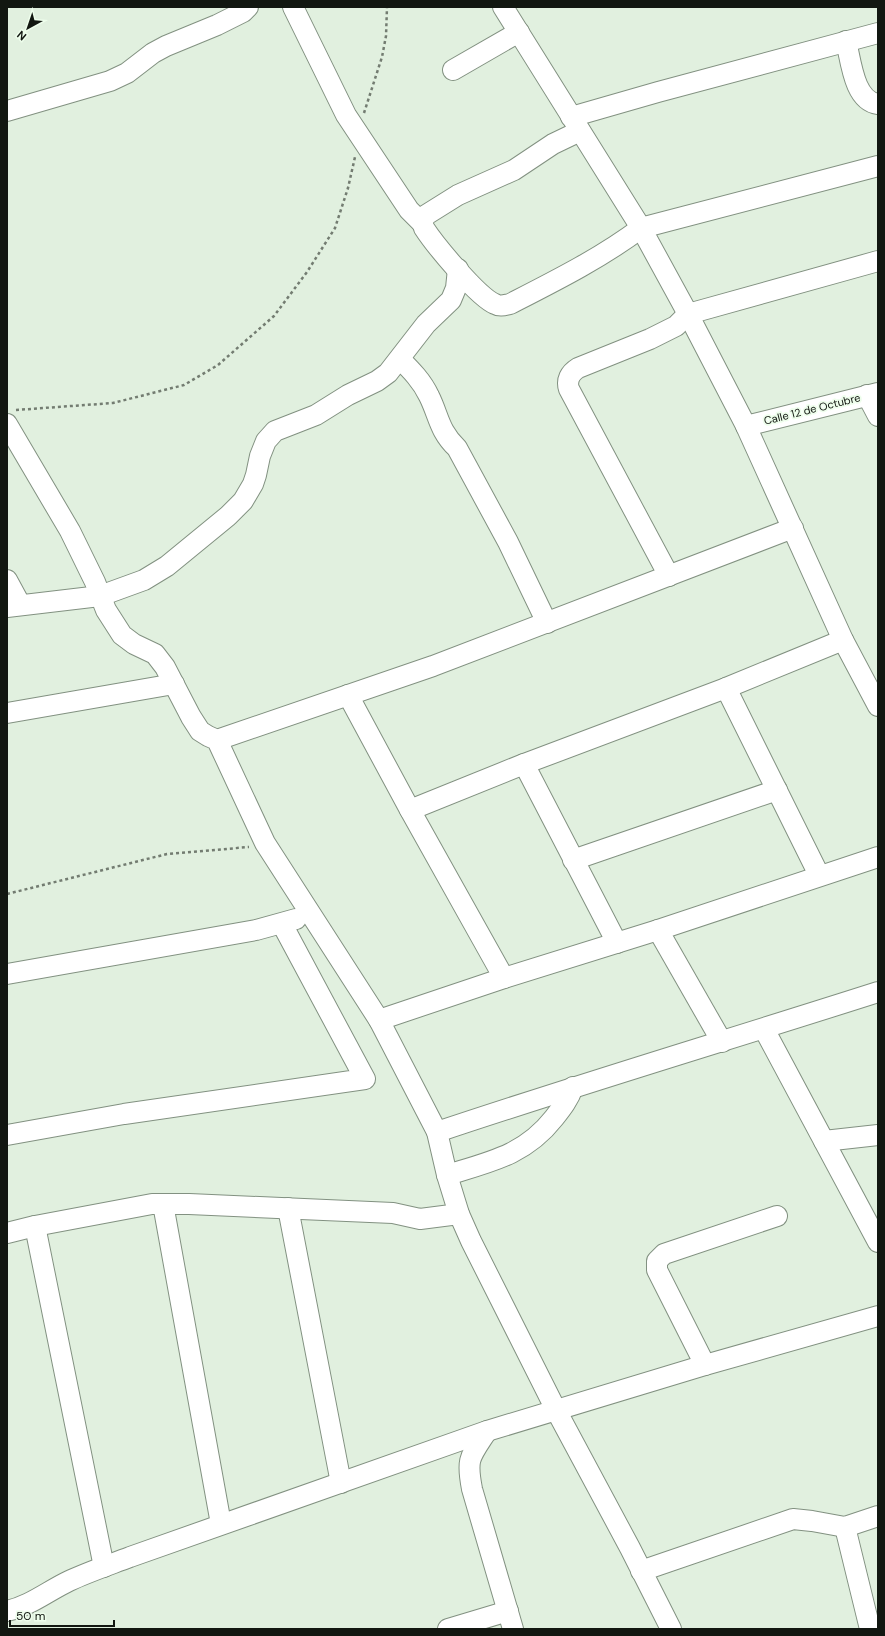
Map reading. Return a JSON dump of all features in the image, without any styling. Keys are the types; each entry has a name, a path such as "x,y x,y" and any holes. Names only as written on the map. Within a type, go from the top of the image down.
{"street":[{"path":"7,111 110,81 127,73 153,53 166,46 217,25 243,12 248,7"},
{"path":"293,7 346,115 409,210 423,224 458,270 481,294 495,305 504,305 549,284 623,242 641,228 878,166"},
{"path":"503,7 641,228 688,314 746,426 843,640 875,695"},
{"path":"453,70 519,32"},
{"path":"423,224 426,214 458,195 514,170 553,144 576,124 846,41 878,33"},
{"path":"846,41 861,94 868,101 878,104"},
{"path":"669,576 569,389 568,382 571,374 574,370 650,339 676,326 688,314 878,261"},
{"path":"7,580 14,606 100,596 144,580 160,571 232,512 243,501 251,489 266,441 275,431 316,414 348,395 377,381 388,373 426,324 451,300 456,288 458,270"},
{"path":"400,359 416,375 426,391 440,426 450,441 457,448 508,542 547,623"},
{"path":"872,394 878,416"},
{"name":"Calle 12 de Octubre","path":"746,426 872,394"},
{"path":"11,417 70,531 106,610 122,635 134,644 155,654 165,667 200,731 217,740 265,843 379,1020 437,1132 447,1175 459,1214 471,1241 556,1410 642,1571 671,1629"},
{"path":"217,740 433,666 793,528"},
{"path":"410,810 524,764 726,688 843,640"},
{"path":"7,713 174,684"},
{"path":"726,688 819,875"},
{"path":"348,695 410,810 504,978"},
{"path":"524,764 617,942"},
{"path":"573,860 777,790"},
{"path":"379,1020 504,978 658,930 819,875 878,857"},
{"path":"7,974 282,924 311,914"},
{"path":"7,1135 124,1114 365,1079 282,924"},
{"path":"658,930 722,1042"},
{"path":"437,1132 573,1087 722,1042 878,992"},
{"path":"764,1028 878,1242"},
{"path":"447,1175 507,1156 526,1146 548,1126 565,1104 573,1087"},
{"path":"824,1141 878,1136"},
{"path":"7,1233 34,1226 152,1204 392,1213 420,1219 459,1214"},
{"path":"163,1204 221,1524"},
{"path":"288,1208 341,1483"},
{"path":"705,1365 657,1270 657,1261 664,1254 777,1216"},
{"path":"34,1226 104,1567"},
{"path":"7,1611 34,1601 70,1581 104,1567 221,1524 487,1432 705,1365 878,1316"},
{"path":"448,1629 510,1620 472,1489 468,1470 471,1455 487,1432"},
{"path":"642,1571 793,1519 845,1527 878,1516"},
{"path":"845,1527 870,1629"}],"path":[{"path":"11,417 113,403 184,385 218,365 274,316 307,272 335,228 348,188 364,113 382,57 386,36 387,7"},
{"path":"7,894 167,854 247,848 265,843"}]}
